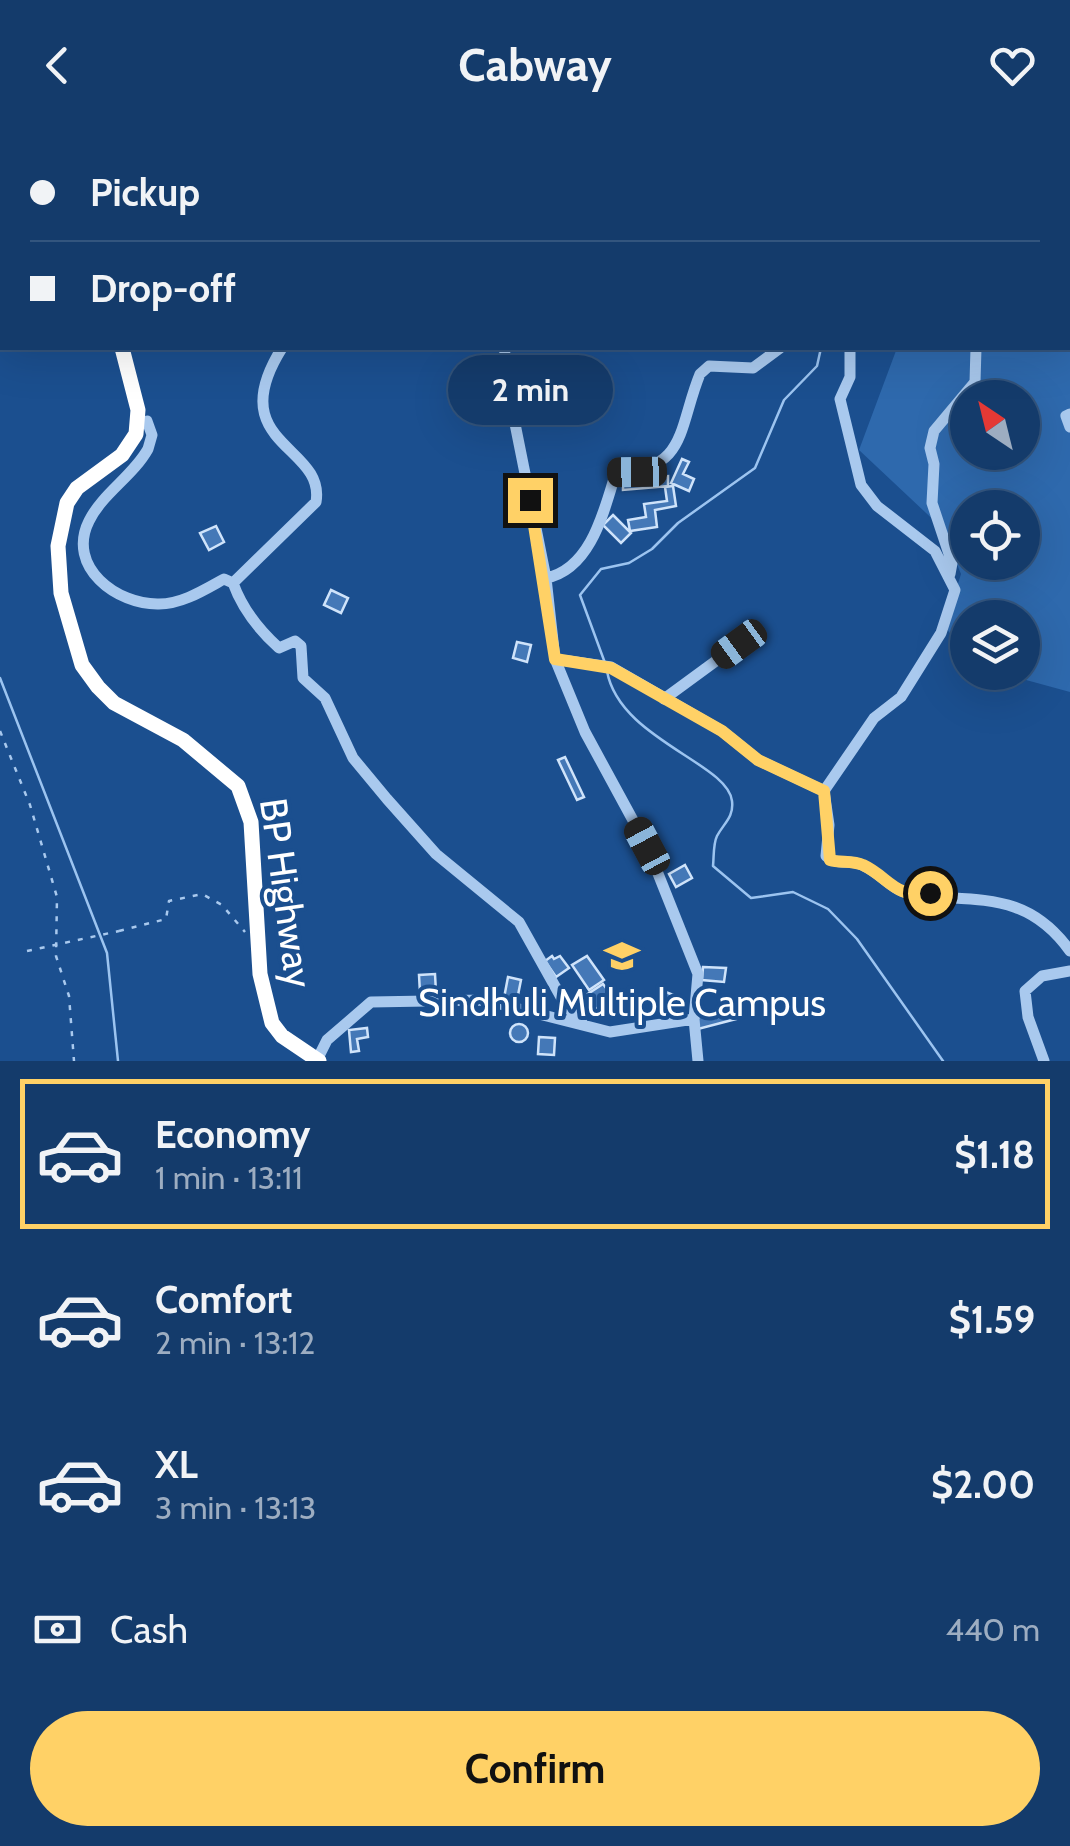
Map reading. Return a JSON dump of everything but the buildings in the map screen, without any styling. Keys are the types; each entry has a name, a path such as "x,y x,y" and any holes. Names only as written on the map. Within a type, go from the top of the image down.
{"highway":[{"path":"122,350 138,423"},
{"name":"BP Highway","path":"138,423 132,445 77,488 67,503 58,546 61,593 82,665 98,687 114,703 183,740 238,786 251,822 258,952 272,1024 282,1036 318,1061"}],"street":[{"path":"233,583 316,502 319,489 311,474 270,432 262,408 269,368 281,350"},
{"path":"505,350 504,369 546,578 555,659 585,732 647,846 698,974 694,1019 698,1061"},
{"path":"546,578 572,566 587,547 616,472 655,468 671,457 700,374 709,366 753,368 777,350"},
{"path":"850,350 850,377 840,399 861,485 877,506 935,551 950,574"},
{"path":"950,557 932,503 934,464 930,448 934,431 974,382 976,350"},
{"path":"1070,414 1066,416 1070,427"},
{"path":"138,423 147,422 152,435 148,449 86,524 85,558 93,579 136,602 163,604 199,593 224,579 233,583 242,606 264,636 279,648 295,641 301,646 302,678 325,698 353,758 436,854 519,922 566,1006 586,1027"},
{"path":"952,580 955,590 941,633 900,697 874,718 824,791 830,860 861,864 889,887 918,895 1007,902 1040,918 1070,951"},
{"path":"664,699 739,644"},
{"path":"555,659 611,668 722,731 758,760 824,791"},
{"path":"1044,1061 1028,1018 1024,991 1042,976 1070,972"},
{"path":"318,1061 327,1040 372,1002 484,1000 610,1032 694,1019"}],"path":[{"path":"0,731 30,805 57,897 56,956 70,996 74,1061"},
{"path":"27,951 166,919 170,901 202,894 222,905 258,952"}],"shaded area":[{"path":"896,350 1070,350 1070,692 1040,684 1040,600 953,600 959,580 1040,580 1040,490 950,490 950,547 942,528 859,450"}],"waterway":[{"path":"605,663 580,595 601,569 629,563 652,549 678,523 755,468 784,400 817,366 821,350"},
{"path":"607,671 616,695 631,715 726,787 732,801 731,811 716,839 713,866 751,898 793,892 828,909 857,939 943,1061"},
{"path":"0,678 107,953 118,1061"}],"place":[{"name":"Sindhuli Multiple Campus","path":"622,956"}],"route":[{"path":"530,500 546,578 555,659 611,668 722,731 758,760 824,791 829,825 826,856 830,860 861,864 889,887 918,895 930,893"}]}
